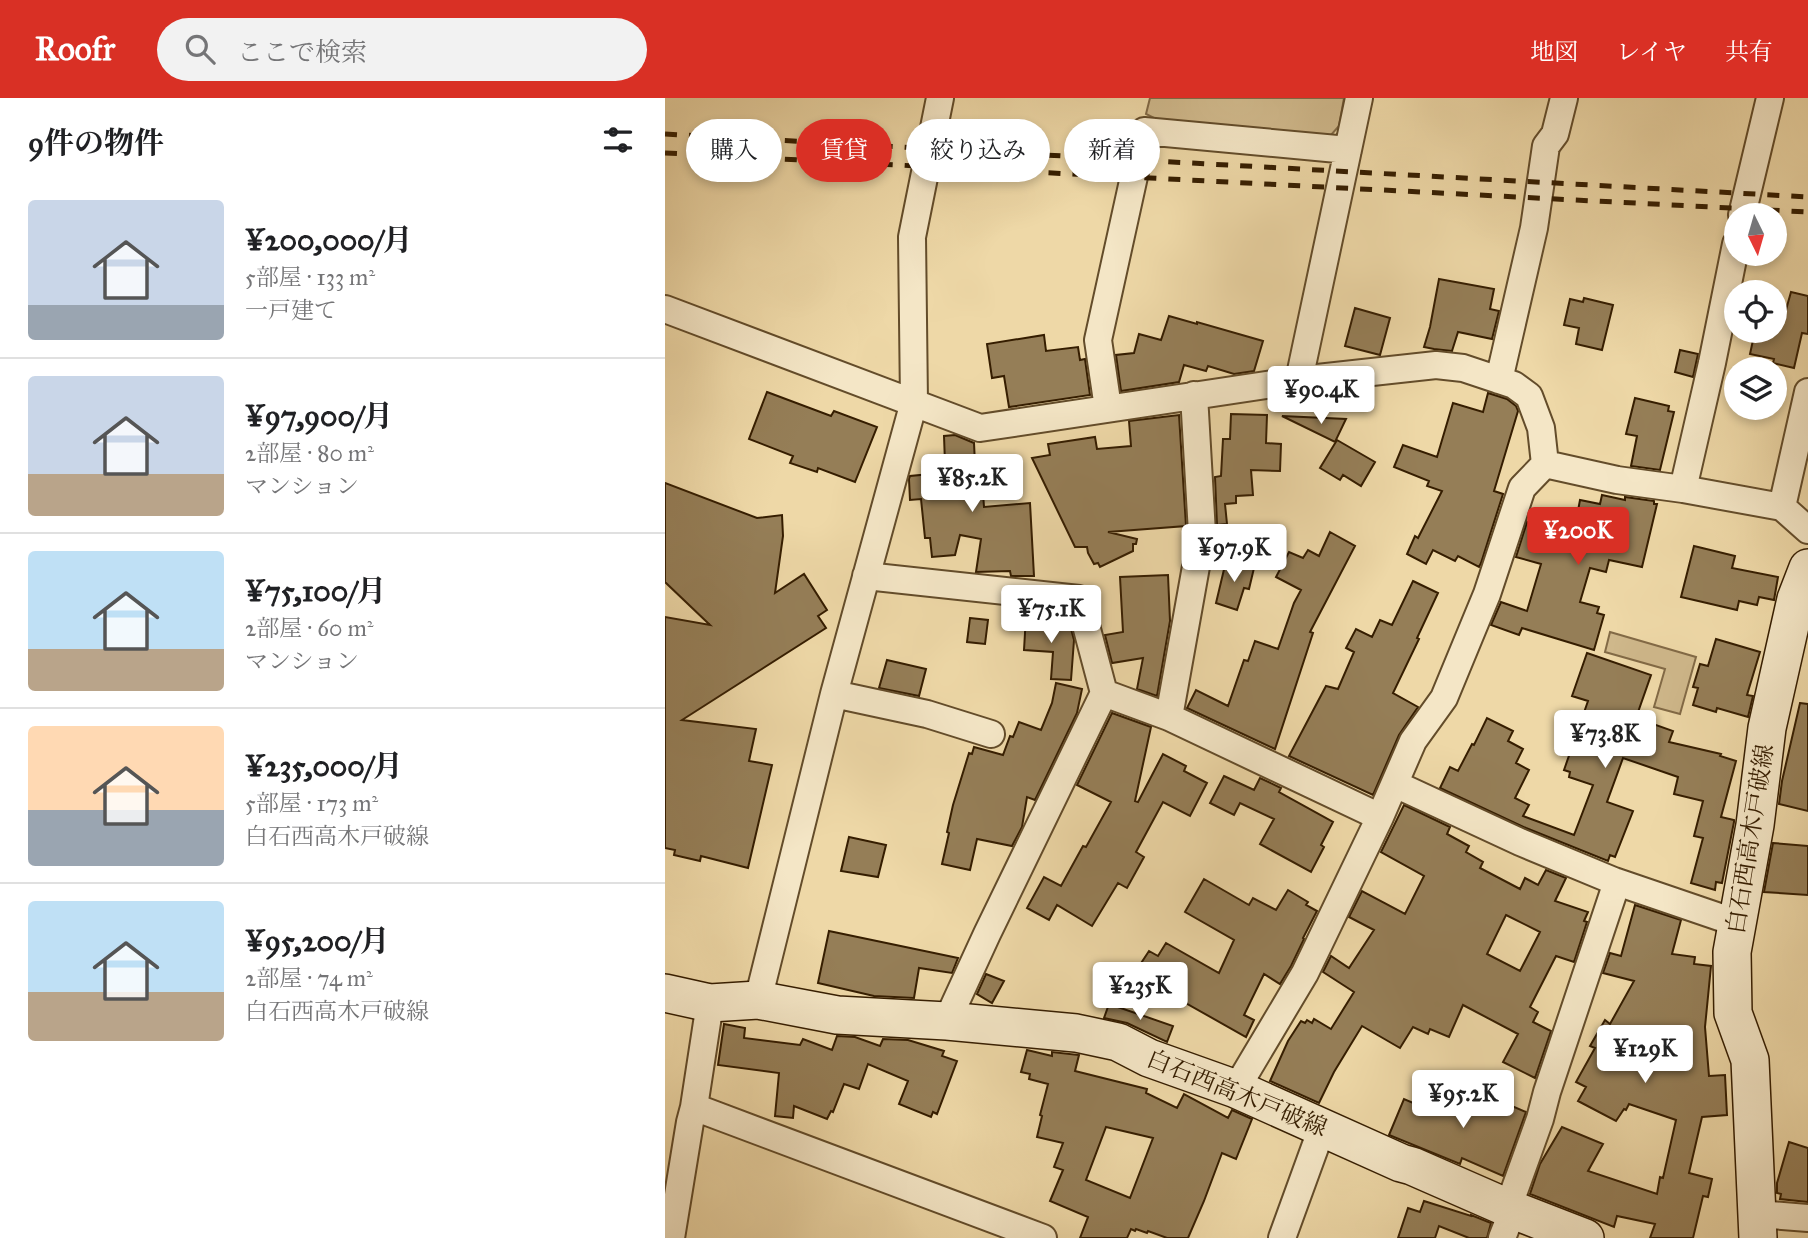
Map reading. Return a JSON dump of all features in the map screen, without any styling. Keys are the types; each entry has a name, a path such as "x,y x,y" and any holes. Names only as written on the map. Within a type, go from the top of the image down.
{"main road":[{"name":"白石西高木戸破線","path":"1758,1226 1750,1060 1733,1013 1732,952 1755,825 1767,728 1796,599 1808,568"},
{"name":"白石西高木戸破線","path":"665,993 710,1003 758,1000 837,1014 1076,1033 1118,1042 1149,1058 1236,1089 1322,1128 1508,1219 1585,1238"}],"street":[{"path":"758,1000 834,694 914,402 912,237 940,98"},
{"path":"1299,380 1359,98"},
{"path":"1499,380 1534,228 1546,146 1555,134 1564,98"},
{"path":"1745,203 1770,98"},
{"path":"1108,408 1098,340 1144,131 1348,150"},
{"path":"1683,489 1732,266"},
{"path":"665,309 980,428 1299,380 1436,365 1463,368 1514,385 1529,396 1541,428 1545,464"},
{"path":"1782,507 1808,391"},
{"path":"1169,717 1202,533 1193,395"},
{"path":"1545,464 1618,480 1782,507 1808,530"},
{"path":"1236,1089 1305,973 1380,817 1413,741 1444,698 1487,594 1522,488 1545,464"},
{"path":"866,576 1079,599 1104,693 947,1021"},
{"path":"1104,693 1169,717 1380,817"},
{"path":"834,694 927,715 991,734"},
{"path":"1395,784 1520,842 1617,882 1737,923"},
{"path":"1508,1219 1617,882"},
{"path":"671,1238 710,1003"},
{"path":"694,1107 1043,1238"},
{"path":"1282,1238 1322,1128"},
{"path":"1758,1226 1808,1218"}],"shaded area":[{"path":"1150,98 1344,98 1339,126 1331,135 1172,127 1146,114"},
{"path":"1610,632 1696,657 1680,714 1654,707 1665,669 1605,652"}],"building":[{"path":"1439,279 1494,289 1490,309 1499,311 1492,339 1458,332 1452,351 1424,347"},
{"path":"1791,292 1808,296 1808,334 1802,333 1794,368 1787,366 1787,357 1750,354 1752,343 1787,343 1787,306"},
{"path":"1584,298 1613,305 1602,350 1576,344 1579,328 1564,325 1570,299 1583,302"},
{"path":"1355,308 1390,318 1380,355 1345,346"},
{"path":"1169,316 1263,341 1254,371 1234,374 1208,366 1206,371 1184,365 1179,382 1121,391 1116,355 1134,353 1139,334 1161,340"},
{"path":"1044,335 1046,351 1078,347 1080,360 1085,359 1090,395 1009,407 1004,376 992,378 987,344"},
{"path":"1680,350 1698,354 1693,377 1675,372"},
{"path":"767,392 831,416 834,411 877,427 855,482 818,468 817,472 790,463 793,456 749,439"},
{"path":"1488,393 1507,399 1518,411 1494,491 1503,494 1481,563 1479,567 1458,556 1455,561 1433,550 1426,564 1407,554 1442,491 1427,486 1429,481 1394,467 1403,445 1437,457 1453,403 1483,412"},
{"path":"1635,398 1669,406 1668,411 1674,412 1660,470 1631,466 1637,436 1626,434"},
{"path":"1231,414 1267,415 1266,443 1281,444 1280,471 1251,470 1253,495 1236,496 1236,503 1225,504 1227,524 1217,525 1215,477 1221,476 1223,439 1230,439"},
{"path":"1179,415 1186,526 1108,532 1137,539 1136,544 1133,544 1133,551 1100,567 1098,563 1094,564 1087,547 1075,547 1032,458 1050,455 1048,444 1095,437 1097,449 1131,446 1129,421"},
{"path":"1282,416 1346,419 1335,442"},
{"path":"955,435 974,443 975,464 981,464 984,507 1030,503 1034,576 1011,576 1010,571 976,572 981,539 960,535 955,555 932,557 930,538 925,538 921,499 910,500 909,479 910,476 941,473 940,463 945,463 944,436"},
{"path":"1337,440 1375,462 1361,486 1343,475 1340,480 1320,468"},
{"path":"665,483 757,518 782,515 783,536 775,593 804,574 827,610 818,616 826,628 682,720 756,729 749,761 772,765 748,868 701,856 700,861 674,855 675,850 665,848 665,617 710,625 665,582"},
{"path":"1602,495 1625,500 1625,497 1654,501 1654,504 1657,504 1642,567 1609,560 1606,572 1590,568 1580,602 1599,607 1597,613 1604,615 1594,650 1522,628 1519,635 1491,625 1501,602 1527,611 1541,564 1516,557 1527,522 1568,534 1572,514 1577,516 1580,500 1600,504"},
{"path":"1330,532 1355,546 1310,632 1313,633 1275,749 1187,708 1196,690 1228,706 1244,660 1248,661 1255,641 1278,649 1301,590 1276,577 1289,552 1303,558 1308,550 1319,556"},
{"path":"1694,546 1735,556 1732,568 1778,577 1774,600 1759,597 1757,605 1739,601 1737,610 1681,597"},
{"path":"1226,561 1254,568 1249,589 1244,588 1237,610 1216,603"},
{"path":"1168,575 1170,621 1157,696 1137,689 1143,658 1112,663 1105,635 1123,632 1120,577"},
{"path":"1413,581 1438,593 1393,693 1418,707 1399,735 1373,795 1289,756 1326,686 1338,689 1354,652 1346,648 1356,629 1372,637 1380,620 1392,625"},
{"path":"1026,616 1050,618 1049,628 1071,629 1074,640 1071,680 1051,679 1053,652 1024,650"},
{"path":"970,618 988,620 985,644 967,642"},
{"path":"1716,639 1760,652 1747,695 1753,696 1748,717 1717,708 1716,712 1693,705 1698,688 1693,687 1700,664 1708,666"},
{"path":"1587,653 1651,675 1636,718 1673,731 1669,742 1721,754 1720,756 1736,761 1721,817 1734,822 1722,883 1716,882 1715,890 1691,883 1703,838 1694,836 1703,801 1674,794 1678,777 1623,758 1607,802 1633,811 1615,857 1610,855 1608,861 1526,828 1440,788 1450,767 1458,771 1487,718 1513,731 1508,741 1523,749 1516,763 1529,770 1515,798 1529,805 1523,816 1574,835 1593,785 1569,777 1570,772 1564,770 1588,701 1572,696"},
{"path":"887,660 926,669 919,696 879,688"},
{"path":"1056,683 1082,689 1077,713 1035,800 1027,797 1022,827 1012,846 977,839 970,870 942,864 953,805 969,753 972,754 974,747 1003,755 1019,722 1041,730 1052,703"},
{"path":"1800,703 1808,704 1808,811 1779,804"},
{"path":"1112,713 1151,727 1135,801 1138,802 1163,754 1186,766 1184,771 1207,783 1190,816 1163,802 1136,852 1144,857 1127,888 1118,883 1092,926 1057,905 1049,920 1027,908 1044,877 1061,886 1111,802 1077,785"},
{"path":"1224,776 1254,790 1260,778 1281,788 1279,792 1333,822 1311,872 1260,844 1274,819 1240,803 1234,815 1210,803"},
{"path":"1404,805 1450,827 1447,834 1469,846 1466,852 1483,862 1480,868 1520,889 1525,878 1538,885 1546,870 1566,878 1555,901 1588,912 1584,921 1587,922 1574,962 1556,956 1530,1007 1538,1012 1533,1022 1551,1031 1535,1078 1503,1062 1518,1034 1463,1005 1449,1037 1430,1029 1428,1034 1413,1027 1400,1048 1362,1026 1319,1103 1270,1081 1288,1041 1301,1021 1312,1023 1314,1019 1331,1029 1354,992 1323,972 1331,956 1349,968 1374,930 1349,917 1362,891 1405,914 1424,876 1381,852","holes":["1506,915 1540,932 1520,971 1487,954"]},
{"path":"849,837 886,845 878,877 841,871"},
{"path":"1773,843 1808,846 1808,895 1764,892"},
{"path":"1204,879 1249,905 1253,898 1276,910 1288,890 1317,911 1280,984 1264,974 1244,1015 1254,1020 1246,1037 1134,974 1149,951 1158,956 1166,943 1219,973 1234,940 1185,912"},
{"path":"1635,905 1681,920 1672,954 1695,957 1694,964 1711,966 1705,1027 1709,1076 1725,1075 1727,1115 1702,1117 1689,1173 1712,1179 1708,1197 1703,1196 1693,1238 1650,1238 1655,1224 1617,1216 1614,1227 1530,1194 1540,1164 1562,1127 1603,1144 1588,1171 1657,1194 1660,1177 1663,1178 1676,1120 1629,1104 1616,1121 1578,1101 1586,1087 1576,1082 1595,1048 1590,1046 1605,1020 1610,1024 1634,981 1603,973 1610,953 1621,956"},
{"path":"829,931 958,958 952,973 919,968 914,998 874,996 818,983"},
{"path":"986,974 1004,981 992,1003 977,994"},
{"path":"1109,1004 1173,1026 1167,1042 1127,1023 1104,1018"},
{"path":"724,1024 745,1028 744,1038 800,1045 803,1039 832,1050 837,1036 855,1037 880,1046 883,1039 908,1040 944,1051 942,1056 957,1061 937,1114 933,1112 931,1117 899,1104 908,1081 868,1064 859,1089 844,1084 833,1112 831,1111 827,1119 794,1106 793,1118 775,1116 779,1073 718,1065"},
{"path":"1027,1050 1052,1056 1052,1052 1079,1055 1075,1071 1147,1089 1146,1093 1177,1108 1184,1094 1228,1118 1232,1110 1252,1119 1236,1159 1222,1153 1188,1238 1167,1238 1148,1231 1147,1233 1131,1229 1127,1238 1080,1238 1088,1217 1050,1201 1063,1170 1054,1167 1063,1143 1037,1137 1048,1084 1029,1079 1030,1074 1021,1072","holes":["1106,1127 1153,1138 1130,1198 1086,1180"]},
{"path":"1463,1085 1526,1112 1503,1176 1462,1158 1460,1164 1389,1135 1404,1099 1439,1114 1444,1103 1453,1107"},
{"path":"1789,1142 1808,1148 1808,1202 1780,1199 1781,1194 1777,1193 1777,1183"},
{"path":"1424,1201 1491,1223 1487,1238 1469,1238 1439,1226 1435,1238 1398,1238 1408,1208 1420,1212"}],"railway":[{"path":"665,134 1808,197"},
{"path":"665,153 1808,212"}]}
